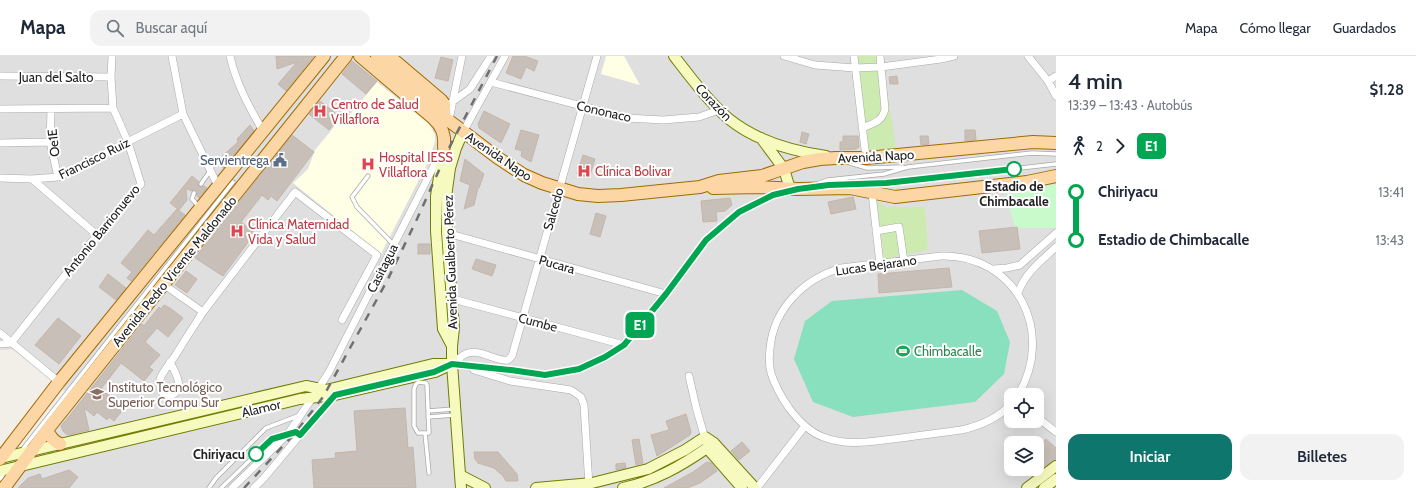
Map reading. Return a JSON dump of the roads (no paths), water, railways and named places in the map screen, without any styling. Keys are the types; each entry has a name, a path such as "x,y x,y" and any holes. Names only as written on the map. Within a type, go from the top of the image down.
{"main road":[{"name":"Avenida Pedro Vicente Maldonado","path":"4,488 7,464 59,382 324,56"},
{"name":"Avenida Pedro Vicente Maldonado","path":"7,464 32,451 163,284 346,56"},
{"name":"Avenida Napo","path":"360,56 442,118 524,175 559,189 578,194 621,196 700,187 759,187 794,189 850,188 895,197 1020,183 1056,176"},
{"path":"377,56 432,105 442,118"},
{"path":"389,56 444,104 442,118 439,123 445,138 444,146"},
{"name":"Avenida Napo","path":"700,187 719,181 762,176 803,162 836,158 866,158 1034,142 1056,143"},
{"path":"47,430 49,436 60,444"}],"street":[{"name":"Antonio Barrionuevo","path":"11,342 97,235 141,184 128,142 113,108 111,77 112,56"},
{"path":"172,56 183,114 218,186"},
{"path":"230,56 240,86 250,109 263,131"},
{"path":"442,118 452,102 462,56"},
{"path":"452,102 470,89 491,56"},
{"path":"463,132 505,56"},
{"name":"Salcedo","path":"508,360 512,356 582,106 598,56"},
{"name":"Corazón","path":"674,56 719,110 740,127 761,138 801,151 836,158"},
{"path":"784,56 815,65 855,68 882,67 954,56"},
{"path":"854,56 866,158"},
{"path":"862,128 879,121 884,116 885,109 880,56"},
{"path":"1028,56 1048,82 1056,96"},
{"name":"Juan del Salto","path":"0,76 111,77"},
{"path":"1048,82 1056,76"},
{"name":"Cononaco","path":"491,82 627,118 663,120 698,117 719,110"},
{"path":"0,110 113,108"},
{"name":"Oe1E","path":"51,110 50,142 58,177"},
{"name":"Francisco Ruiz","path":"0,178 32,179 58,177 183,114"},
{"name":"Avenida Gualberto Pérez","path":"461,488 452,364 454,328 453,298 447,233 446,197 450,168 463,132"},
{"name":"Corazón","path":"761,138 784,169 794,189"},
{"path":"0,142 50,142"},
{"name":"Avenida Gualberto Pérez","path":"444,146 436,196 436,231 443,328 452,346"},
{"name":"Casitagua","path":"232,488 287,435 313,398 329,372 444,146"},
{"path":"32,179 97,235"},
{"path":"452,364 545,375 579,369 605,357 624,345 666,294 706,240 739,212 773,195 794,189"},
{"path":"170,362 203,312 294,192 377,255 342,320"},
{"path":"872,193 880,264"},
{"path":"876,231 899,227 904,261"},
{"name":"Pucara","path":"447,233 666,294"},
{"path":"994,269 1020,265 1056,233"},
{"path":"1018,293 1021,283 1027,274 1056,247"},
{"name":"Lucas Bejarano","path":"1004,410 992,419 974,428 961,430 860,443 836,441 823,437 805,426 784,402 771,373 769,357 770,342 774,327 787,303 797,293 810,283 836,270 954,256 969,259 994,269 1006,279 1025,304 1032,320 1035,337 1034,354 1031,370 1023,388"},
{"path":"163,284 203,312"},
{"name":"Cumbe","path":"453,298 624,345"},
{"path":"0,334 59,382"},
{"path":"0,344 11,342"},
{"name":"Alamor","path":"7,464 300,399 335,395 434,372 452,364 467,353 476,352 503,361 508,360"},
{"name":"Alamor","path":"32,451 306,386 326,390 433,364 452,364"},
{"path":"452,364 510,381 571,390 581,397 584,405 589,486"},
{"path":"689,376 696,407 706,437 742,488"},
{"path":"1044,423 1056,432"},
{"path":"711,446 756,488 805,426"},
{"path":"254,488 300,435"},
{"path":"536,488 589,486 652,468 706,437"},
{"path":"623,488 666,474 688,462 711,446"},
{"path":"1027,488 1056,466"},
{"path":"460,475 485,488"},
{"path":"1044,488 1056,479"}],"lane":[{"path":"836,158 867,168 908,167 1032,153 1056,154"},
{"path":"794,189 829,185 886,183 1056,164"},
{"path":"794,189 828,180 884,174 908,167"},
{"path":"201,184 210,171"},
{"path":"368,176 352,197 352,200 357,207 394,244"},
{"path":"7,464 233,182"},
{"path":"194,194 192,199 200,208"},
{"path":"419,382 426,382 427,385 428,417 429,433 418,433 414,426 414,389 416,384 419,382"},
{"path":"221,488 272,439 296,432 300,435 335,395"},
{"path":"428,411 456,412"},
{"path":"428,417 456,412"},
{"path":"209,488 216,478 266,428 301,415"},
{"path":"425,433 429,473"}],"railway":[{"path":"244,488 296,432 323,397 387,281 450,146 497,56"}],"place":[{"name":"Centro de Salud Villaflora","path":"320,111"},
{"name":"Servientrega","path":"280,160"},
{"name":"Hospital IESS Villaflora","path":"368,164"},
{"name":"Estadio de Chimbacalle","path":"1014,169"},
{"name":"Clínica Bolivar","path":"584,171"},
{"name":"Clínica Maternidad Vida y Salud","path":"237,231"},
{"name":"Chimbacalle","path":"903,351"},
{"name":"Instituto Tecnológico Superior Compu Sur","path":"97,394"},
{"name":"Chiriyacu","path":"256,454"}]}
